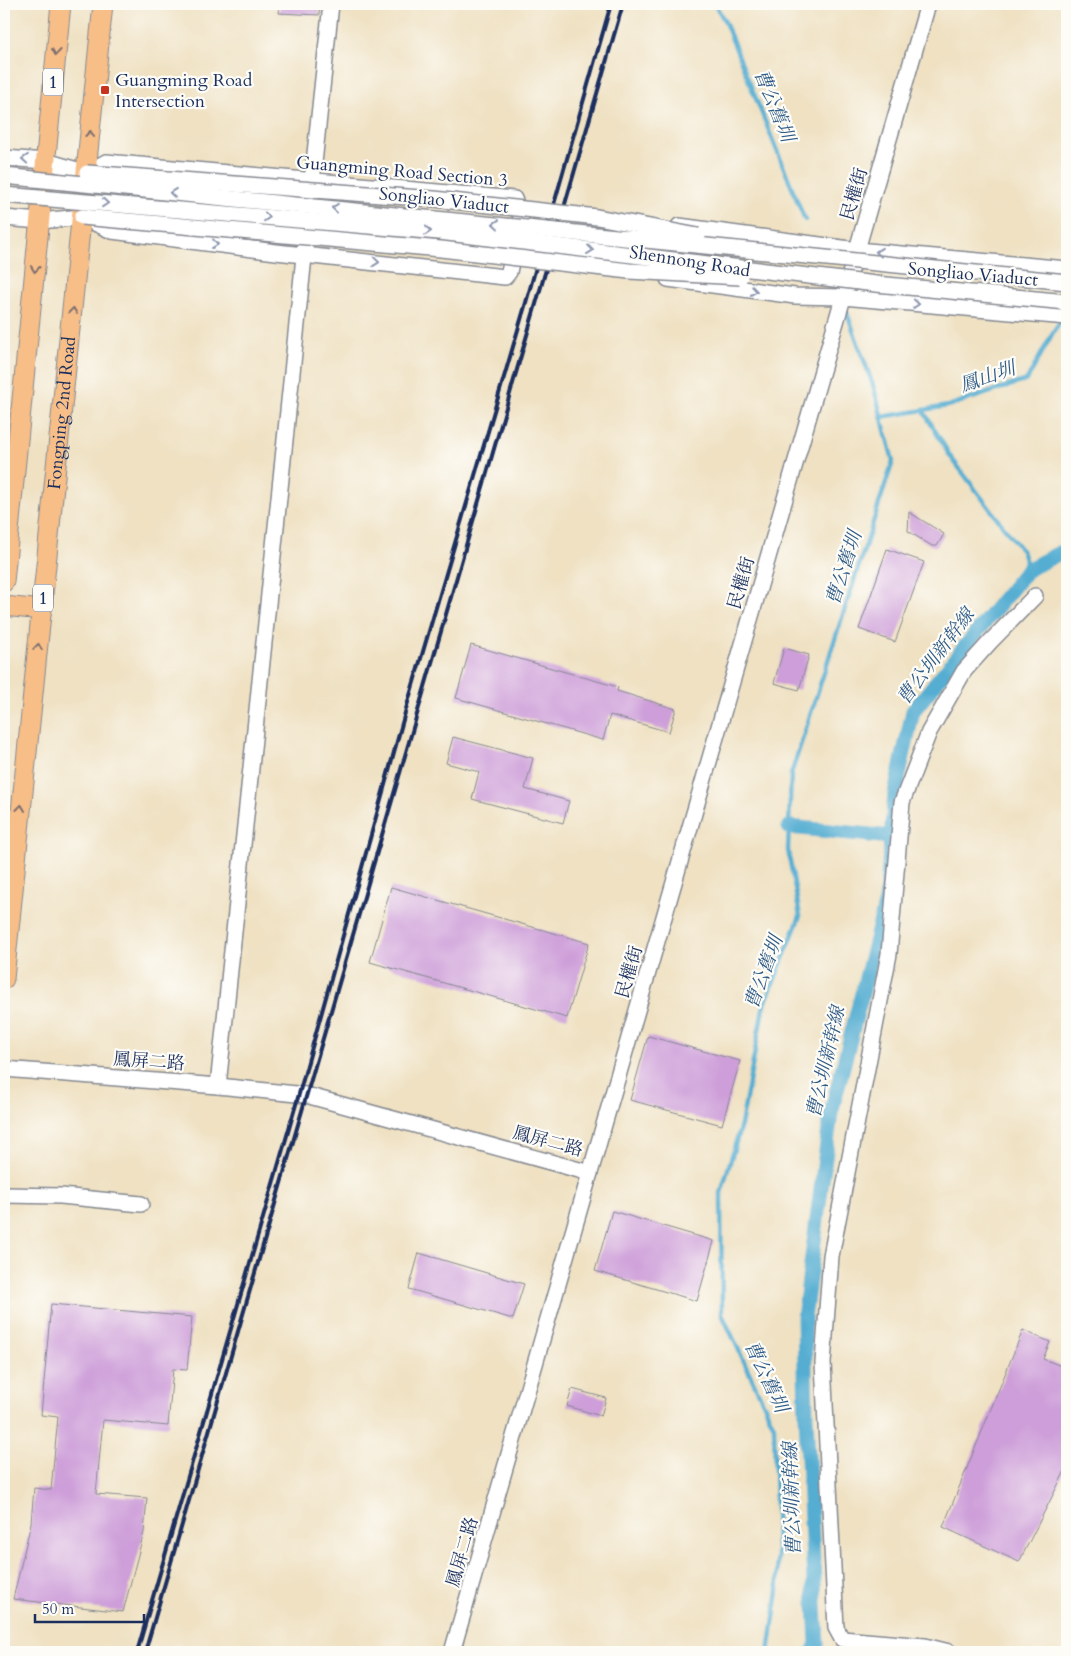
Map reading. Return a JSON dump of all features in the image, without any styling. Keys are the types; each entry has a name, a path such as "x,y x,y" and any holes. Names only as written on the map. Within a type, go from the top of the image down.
{"main road":[{"name":"1","path":"4,582 61,4"},
{"name":"1","path":"82,217 103,4"},
{"name":"Fongping 2nd Road","path":"4,978 82,217"},
{"path":"4,606 42,610"}],"street":[{"path":"218,1086 330,4"},
{"name":"民權街","path":"590,1173 928,4"},
{"path":"4,158 46,161 87,173"},
{"name":"Guangming Road Section 3","path":"82,217 112,231 304,255 505,277 509,272 520,216 514,199 106,162 87,173"},
{"name":"Songliao Viaduct","path":"87,173 434,199 587,216 668,231 880,264"},
{"name":"Songliao Viaduct","path":"4,176 1067,282"},
{"name":"Songliao Viaduct","path":"4,195 439,232 876,284 1067,302"},
{"path":"4,218 40,221 82,217"},
{"name":"Songliao Viaduct","path":"82,217 440,249 630,271 876,284"},
{"name":"Shennong Road","path":"1063,316 843,297 795,296 622,273 612,259 616,244 624,227 637,221 857,250 1067,269"},
{"path":"949,1652 926,1646 842,1638 836,1628 823,1362 831,1256 889,954 902,802 929,732 964,671 1035,596"},
{"name":"鳳屏二路","path":"4,1069 306,1095 590,1173 452,1652"},
{"path":"4,1195 60,1196 141,1204"}],"building":[{"path":"280,4 320,4 319,15 279,13"},
{"path":"909,512 944,534 937,546 932,546 908,531"},
{"path":"887,549 924,562 895,642 859,629"},
{"path":"471,645 618,687 617,691 676,709 669,732 610,715 603,740 456,698"},
{"path":"784,648 809,655 799,690 774,683"},
{"path":"453,737 533,758 525,789 569,801 563,823 472,799 479,772 446,763"},
{"path":"391,887 589,943 567,1018 370,962"},
{"path":"648,1036 740,1061 722,1125 630,1100"},
{"path":"612,1211 714,1241 697,1301 595,1271"},
{"path":"419,1253 524,1284 513,1319 409,1289"},
{"path":"51,1304 192,1317 187,1370 173,1369 168,1426 103,1420 96,1494 147,1498 144,1532 123,1612 13,1599 31,1523 34,1488 51,1490 58,1417 41,1415"},
{"path":"1023,1330 1050,1342 1043,1359 1067,1368 1067,1467 1019,1562 943,1527"},
{"path":"572,1389 606,1398 601,1416 567,1406"}],"waterway":[{"name":"曹公舊圳","path":"715,4 725,22 805,220"},
{"name":"曹公舊圳","path":"769,1652 778,1590 774,1426 722,1314 721,1193 741,1125 763,1009 800,916 788,850 791,774 893,461 874,388 846,310"},
{"name":"鳳山圳","path":"881,417 948,406 1027,380 1062,319"},
{"path":"923,410 950,456 1022,551 1029,570"},
{"name":"曹公圳新幹線","path":"813,1652 817,1644 806,1416 804,1318 831,1113 886,901 895,793 913,711 1027,570 1067,549"},
{"path":"789,827 891,837"}],"railway":[{"path":"137,1652 299,1094 406,709 525,306 611,4"},
{"path":"145,1652 623,4"}],"place":[{"name":"Guangming Road Intersection","path":"105,90"}]}
